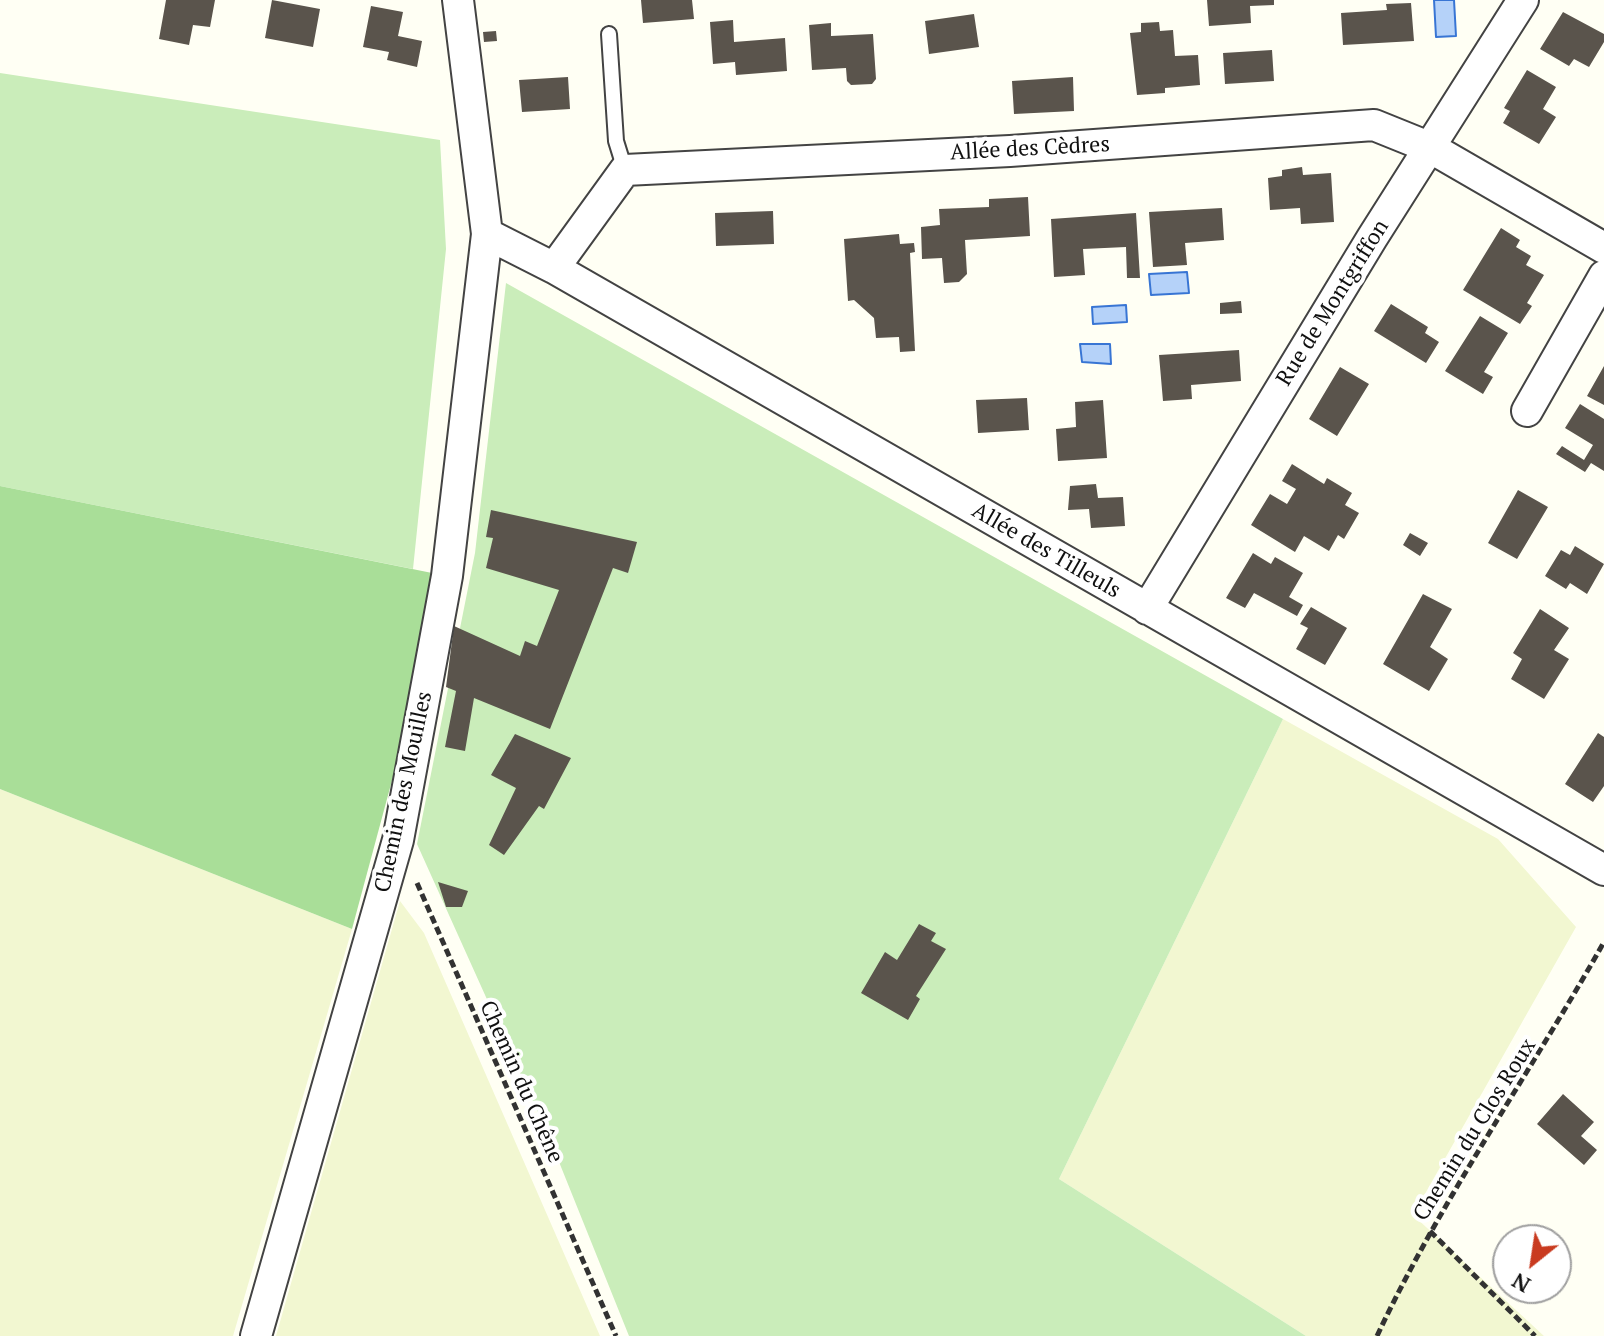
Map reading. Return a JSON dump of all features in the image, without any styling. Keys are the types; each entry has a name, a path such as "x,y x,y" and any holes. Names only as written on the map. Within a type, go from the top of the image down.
{"street":[{"name":"Chemin des Mouilles","path":"256,1336 398,840 447,576 487,234 458,0"},
{"name":"Rue de Montgriffon","path":"1147,609 1523,0"},
{"name":"Allée des Cèdres","path":"625,170 1010,151 1374,125 1431,148 1604,248"},
{"path":"554,268 625,170"},
{"name":"Allée des Tilleuls","path":"487,234 554,268 1604,870"},
{"path":"1527,411 1604,276"}],"lane":[{"path":"609,34 616,141 625,170"}],"path":[{"name":"Chemin du Chêne","path":"398,840 616,1336"},
{"name":"Chemin du Clos Roux","path":"1377,1336 1430,1231 1546,1045 1604,942"},
{"path":"1430,1231 1535,1336"}],"green space":[{"path":"0,73 440,140 446,249 413,569 0,486"},
{"path":"506,283 1283,719 1059,1179 1306,1336 629,1336 549,1137 417,844 475,553"},
{"path":"0,486 447,576 352,929 0,789"},
{"path":"1283,719 1498,839 1576,927 1413,1215 1492,1288 1492,1304 1509,1304 1544,1336 1306,1336 1059,1179"},
{"path":"0,789 352,929 233,1336 0,1336"},
{"path":"400,901 424,933 600,1336 276,1336"}],"water":[{"path":"1434,0 1454,0 1456,36 1436,37"},
{"path":"1187,272 1189,293 1151,295 1149,274"},
{"path":"1126,305 1127,322 1093,324 1092,307"},
{"path":"1080,344 1110,344 1111,364 1082,362"}],"building":[{"path":"166,0 215,0 210,27 193,25 189,45 159,39"},
{"path":"272,0 320,9 313,47 265,38"},
{"path":"641,0 692,0 694,19 643,23"},
{"path":"1207,0 1274,0 1274,5 1250,6 1251,23 1209,26"},
{"path":"1411,3 1414,41 1343,45 1341,13 1387,10 1386,4"},
{"path":"371,6 403,12 398,36 422,41 417,67 387,60 389,52 363,47"},
{"path":"1563,12 1604,34 1604,42 1589,67 1574,59 1569,66 1540,49"},
{"path":"974,14 979,47 929,54 925,21"},
{"path":"733,20 734,42 785,38 787,71 736,75 735,62 713,64 710,22"},
{"path":"1159,22 1160,31 1173,30 1175,56 1198,55 1200,85 1165,88 1165,93 1137,95 1130,33 1141,32 1141,23"},
{"path":"831,23 831,36 873,34 876,79 872,84 851,85 847,81 846,68 812,70 809,25"},
{"path":"496,31 497,41 484,42 483,32"},
{"path":"1272,50 1274,81 1225,84 1223,53"},
{"path":"1527,70 1556,87 1543,109 1556,117 1539,144 1503,123 1510,111 1504,108"},
{"path":"568,77 570,109 522,112 519,80"},
{"path":"1073,77 1074,111 1014,114 1012,81"},
{"path":"1302,167 1303,175 1331,173 1334,222 1301,224 1300,208 1270,210 1268,178 1282,176 1282,170"},
{"path":"1028,197 1030,236 965,240 967,274 959,282 944,283 942,258 922,259 921,227 940,225 939,209 989,207 989,199"},
{"path":"1222,208 1224,240 1185,243 1187,265 1153,267 1149,212"},
{"path":"773,211 774,244 716,246 715,213"},
{"path":"1136,213 1140,278 1127,278 1126,247 1083,249 1085,275 1054,277 1051,219"},
{"path":"1501,228 1520,240 1516,247 1531,256 1526,265 1544,275 1527,303 1532,306 1520,324 1463,290"},
{"path":"899,234 900,244 914,243 915,252 910,253 915,351 900,352 899,337 876,338 874,318 854,300 848,301 844,239"},
{"path":"1241,301 1242,313 1220,314 1220,303"},
{"path":"1391,304 1428,327 1425,333 1439,342 1426,363 1374,331"},
{"path":"1480,316 1508,333 1484,372 1493,377 1483,394 1445,371"},
{"path":"1239,350 1241,381 1191,385 1192,399 1163,401 1159,355"},
{"path":"1604,366 1604,405 1587,396"},
{"path":"1340,367 1369,384 1337,436 1309,419"},
{"path":"1027,398 1029,430 978,433 976,400"},
{"path":"1103,400 1107,458 1058,461 1056,429 1076,427 1075,402"},
{"path":"1580,404 1604,419 1604,471 1591,463 1585,472 1556,454 1562,446 1584,460 1593,445 1565,428"},
{"path":"1292,464 1324,484 1327,478 1352,493 1345,505 1359,513 1344,539 1338,535 1329,551 1304,536 1295,552 1251,525 1270,494 1287,504 1296,489 1282,481"},
{"path":"1096,484 1098,498 1123,497 1125,526 1091,528 1089,509 1068,510 1070,486"},
{"path":"1518,490 1548,507 1517,559 1488,543"},
{"path":"491,510 637,542 628,573 613,568 550,729 474,698 465,751 445,747 456,691 446,687 454,626 520,656 525,641 537,646 559,590 486,568 493,538 486,537"},
{"path":"1410,533 1428,543 1420,556 1403,545"},
{"path":"1575,546 1604,564 1587,594 1570,583 1566,589 1545,576 1561,550 1570,555"},
{"path":"1253,553 1271,564 1275,557 1303,573 1289,597 1303,605 1297,616 1254,593 1245,608 1226,598"},
{"path":"1423,594 1452,609 1430,647 1448,659 1429,691 1383,664"},
{"path":"1311,607 1347,628 1325,665 1296,649 1308,628 1300,624"},
{"path":"1540,609 1569,628 1554,650 1569,659 1544,699 1511,679 1522,659 1513,653"},
{"path":"1598,733 1604,737 1604,786 1593,802 1565,784"},
{"path":"515,734 571,758 544,809 539,806 504,855 489,845 516,788 491,775"},
{"path":"438,882 468,891 462,907 446,907"},
{"path":"919,924 936,933 931,941 946,949 916,996 920,999 908,1020 861,993 885,952 897,960"},
{"path":"1563,1094 1594,1122 1581,1136 1597,1150 1584,1165 1537,1124"}]}
